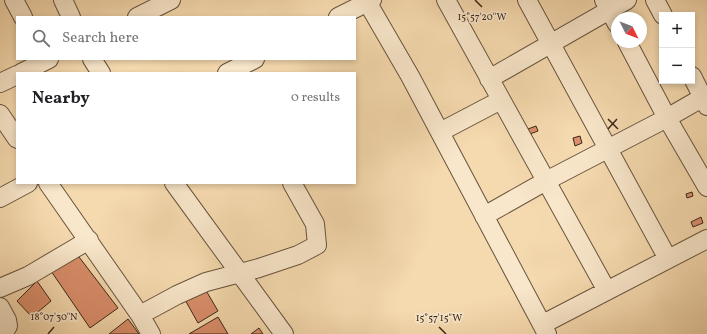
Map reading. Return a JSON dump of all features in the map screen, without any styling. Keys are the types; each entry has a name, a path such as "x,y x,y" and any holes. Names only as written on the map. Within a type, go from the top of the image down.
{"street":[{"path":"14,0 22,16"},
{"path":"63,0 71,16"},
{"path":"446,0 607,291"},
{"path":"527,0 668,259"},
{"path":"490,79 627,0"},
{"path":"655,0 661,12"},
{"path":"139,16 165,1"},
{"path":"340,16 368,1 545,329 607,291 707,239"},
{"path":"629,48 667,118 707,187"},
{"path":"23,72 45,60"},
{"path":"93,60 100,72"},
{"path":"231,72 253,60"},
{"path":"0,83 16,75"},
{"path":"484,216 546,181 667,118 705,100 695,82"},
{"path":"440,132 501,100"},
{"path":"0,114 16,138"},
{"path":"0,198 26,184"},
{"path":"49,184 89,240 140,315 151,334"},
{"path":"175,184 284,334"},
{"path":"140,315 184,291 206,282 298,255 317,245 315,224 293,184"},
{"path":"0,288 28,276 89,240"},
{"path":"0,307 7,320 8,326 3,334"}],"building":[{"path":"536,126 538,131 530,134 528,129"},
{"path":"580,136 582,143 575,146 573,138"},
{"path":"692,192 693,196 687,198 686,194"},
{"path":"701,217 703,223 693,227 691,222"},
{"path":"76,253 118,308 90,328 51,271"},
{"path":"37,281 51,301 32,317 17,301"},
{"path":"204,287 218,311 198,323 184,298"},
{"path":"218,317 228,334 189,334"},
{"path":"128,319 139,334 109,334"},
{"path":"259,328 263,334 251,334"}]}
